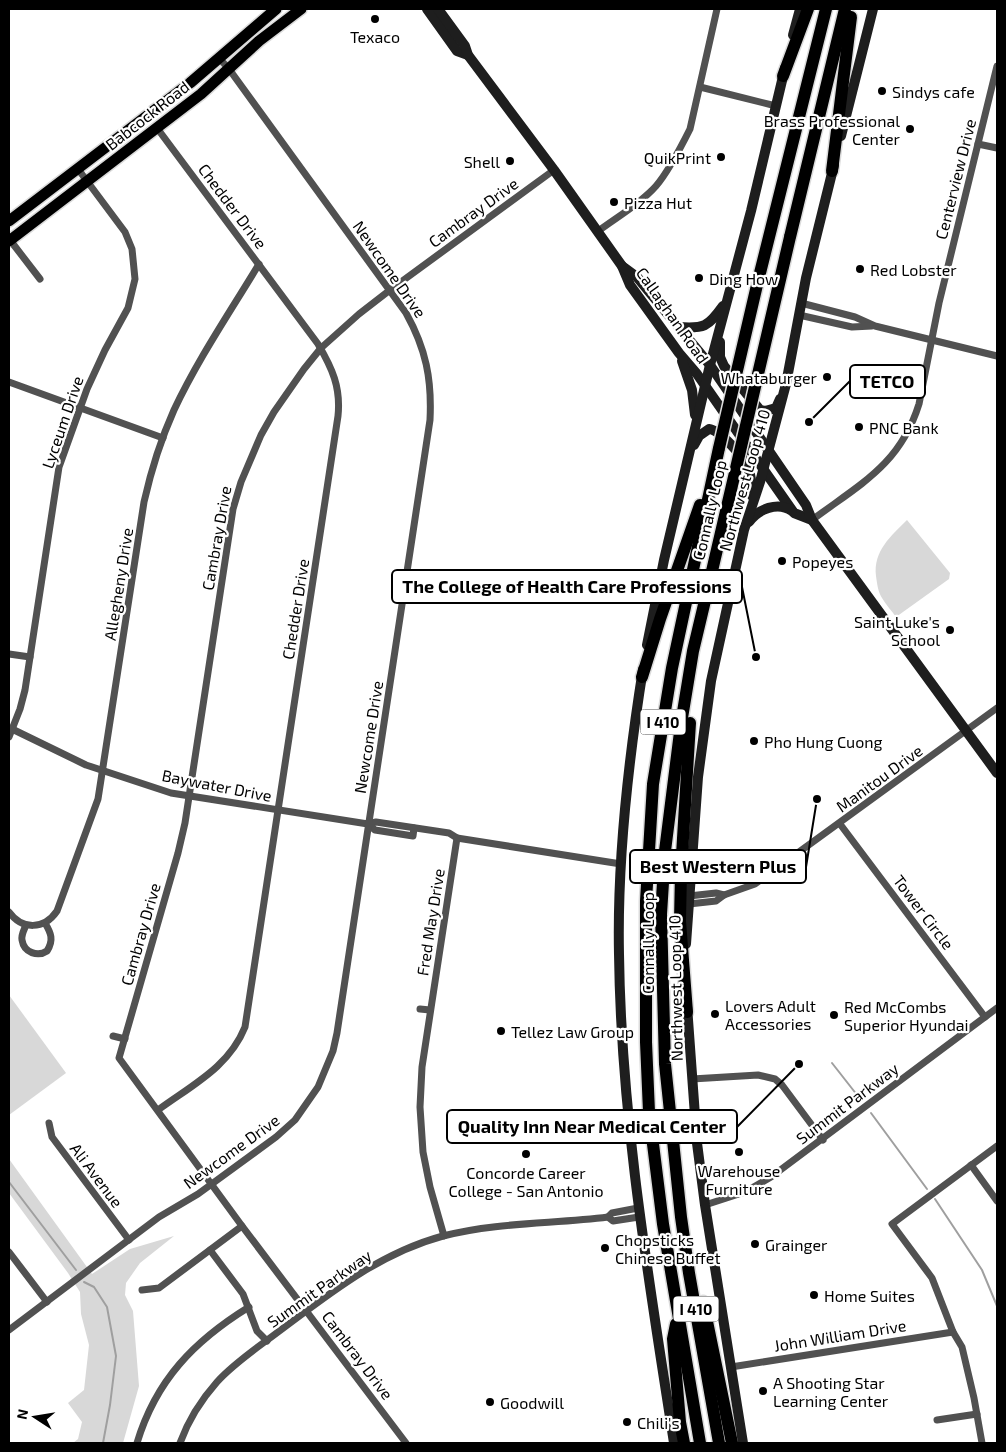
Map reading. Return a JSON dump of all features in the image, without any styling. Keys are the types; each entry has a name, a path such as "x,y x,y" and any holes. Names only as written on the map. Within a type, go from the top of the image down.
{"highway":[{"path":"783,76 808,9"},
{"name":"Connally Loop","path":"700,1443 662,1224 650,1112 645,997 646,901 653,784 672,668 719,448 757,285 826,9"},
{"name":"Connally Loop","path":"719,1443 689,1273 665,1064 661,914 665,852 693,651 845,9"},
{"path":"832,171 852,9"},
{"path":"642,677 719,448"},
{"path":"687,1012 680,921 688,736 712,571"},
{"path":"677,1175 732,1443"},
{"path":"678,1314 673,1338 680,1422 684,1443"}],"main road":[{"name":"Babcock Road","path":"9,221 184,88 276,9"},
{"name":"Babcock Road","path":"9,240 201,94 259,41 301,9"},
{"name":"Callaghan Road","path":"427,9 457,51 468,55"},
{"name":"Callaghan Road","path":"438,9 465,46 468,55 554,170 622,266 630,285 705,386 794,513"},
{"path":"674,1443 639,1212 620,1018 618,952 622,864 630,764 655,603 710,365 752,211 800,9"},
{"name":"Northwest Loop 410","path":"743,1443 705,1205 696,1134 687,1012 686,948 698,777 706,709 727,601 744,530 768,452 786,384 801,303 873,9"},
{"name":"Callaghan Road","path":"622,266 637,277 710,365 806,505 812,520 997,773"},
{"path":"678,327 692,328 707,325 713,321 728,299"},
{"path":"719,331 720,357 724,366 760,410 765,411 776,408 786,384"},
{"path":"679,353 692,390 695,406 695,430"},
{"path":"690,451 704,432 709,429 716,431 738,453 748,467 752,481 752,504"},
{"path":"744,530 752,518 766,509 780,506 812,520"}],"street":[{"path":"597,232 646,196 657,185 690,129 717,9"},
{"name":"Newcome Drive","path":"9,1330 159,1218 212,1184 276,1137 295,1120 308,1103 326,1071 336,1033 430,420 430,382 422,346 406,313 229,69 219,58"},
{"name":"Centerview Drive","path":"812,520 882,467 904,440 919,404 931,340 997,66"},
{"path":"700,87 776,106"},
{"name":"Chedder Drive","path":"157,128 321,348 337,381 339,408 245,1027 237,1045 225,1060 158,1110"},
{"path":"978,144 997,148"},
{"name":"Lyceum Drive","path":"9,737 23,698 57,474 96,368 128,308 135,279 134,259 130,242 117,220 78,169"},
{"name":"Cambray Drive","path":"406,1443 308,1310 242,1226 119,1058 178,853 189,797 236,495 261,435 274,412 321,348 359,314 390,290 554,170"},
{"path":"9,240 40,279"},
{"name":"Allegheny Drive","path":"42,924 57,911 98,799 144,502 163,438 192,374 259,264"},
{"path":"801,303 855,316 875,326 997,356"},
{"path":"799,315 852,327 875,326"},
{"path":"9,382 163,438"},
{"path":"9,654 30,657"},
{"name":"Manitou Drive","path":"689,900 716,901 724,895 755,884 997,708"},
{"name":"Baywater Drive","path":"12,729 86,765 171,793 189,797 368,824 376,822 410,827 448,833 457,838 622,864"},
{"name":"Baywater Drive","path":"368,824 375,830 409,835 410,827"},
{"name":"Tower Circle","path":"840,824 985,1017"},
{"name":"Fred May Drive","path":"444,1236 430,1187 424,1152 420,1107 422,1067 457,838"},
{"path":"9,912 16,921 26,925 42,924 52,934 52,942 47,951 40,954 32,953 24,946 22,936 26,925"},
{"name":"Summit Parkway","path":"705,1205 731,1198 758,1185 823,1140 997,1008"},
{"path":"420,1009 430,1010"},
{"path":"114,1036 124,1040"},
{"path":"692,1079 758,1075 775,1079 782,1084 823,1140"},
{"name":"Ali Avenue","path":"49,1123 52,1137 129,1240"},
{"path":"982,1443 965,1355 953,1332 932,1278 892,1224 997,1146"},
{"path":"971,1165 997,1201"},
{"name":"Summit Parkway","path":"180,1443 191,1418 203,1399 232,1367 351,1278 383,1260 415,1245 478,1228 579,1221 608,1217 612,1213 639,1212"},
{"path":"142,1290 159,1288 242,1226"},
{"path":"210,1250 243,1294 258,1332 267,1341"},
{"path":"9,1252 47,1302"},
{"path":"137,1443 154,1402 177,1366 208,1334 249,1307"},
{"name":"John William Drive","path":"731,1366 953,1332"},
{"path":"937,1420 977,1414"}],"shaded area":[{"path":"907,520 950,573 949,579 896,617 880,593 876,579 876,567 877,559 884,545"},
{"path":"9,995 66,1073 9,1115"},
{"path":"9,1159 92,1274 130,1249 174,1236 140,1263 126,1283 125,1295 133,1311 139,1386 123,1443 73,1443 78,1439 82,1422 68,1403 84,1390 89,1345 81,1314 80,1292 9,1193"}],"waterway":[{"path":"832,1063 861,1100"},
{"path":"871,1113 927,1189"},
{"path":"9,1182 76,1270"},
{"path":"935,1199 982,1270 997,1306"},
{"path":"84,1282 94,1287 107,1307 116,1356 103,1443"}],"place":[{"name":"Texaco","path":"375,19"},
{"name":"Sindys cafe","path":"882,91"},
{"name":"Brass Professional Center","path":"910,129"},
{"name":"QuikPrint","path":"721,157"},
{"name":"Shell","path":"510,161"},
{"name":"Pizza Hut","path":"614,202"},
{"name":"Red Lobster","path":"860,269"},
{"name":"Ding How","path":"699,278"},
{"name":"Whataburger","path":"827,377"},
{"name":"TETCO","path":"809,422"},
{"name":"PNC Bank","path":"859,427"},
{"name":"Popeyes","path":"782,561"},
{"name":"Saint Luke's School","path":"950,630"},
{"name":"The College of Health Care Professions","path":"756,657"},
{"name":"Pho Hung Cuong","path":"754,741"},
{"name":"Best Western Plus","path":"817,799"},
{"name":"Lovers Adult Accessories","path":"715,1014"},
{"name":"Red McCombs Superior Hyundai","path":"834,1015"},
{"name":"Tellez Law Group","path":"501,1031"},
{"name":"Quality Inn Near Medical Center","path":"799,1064"},
{"name":"Warehouse Furniture","path":"739,1152"},
{"name":"Concorde Career College - San Antonio","path":"526,1154"},
{"name":"Grainger","path":"755,1244"},
{"name":"Chopsticks Chinese Buffet","path":"605,1248"},
{"name":"Home Suites","path":"814,1295"},
{"name":"A Shooting Star Learning Center","path":"763,1391"},
{"name":"Goodwill","path":"490,1402"},
{"name":"Chili's","path":"627,1422"}]}
